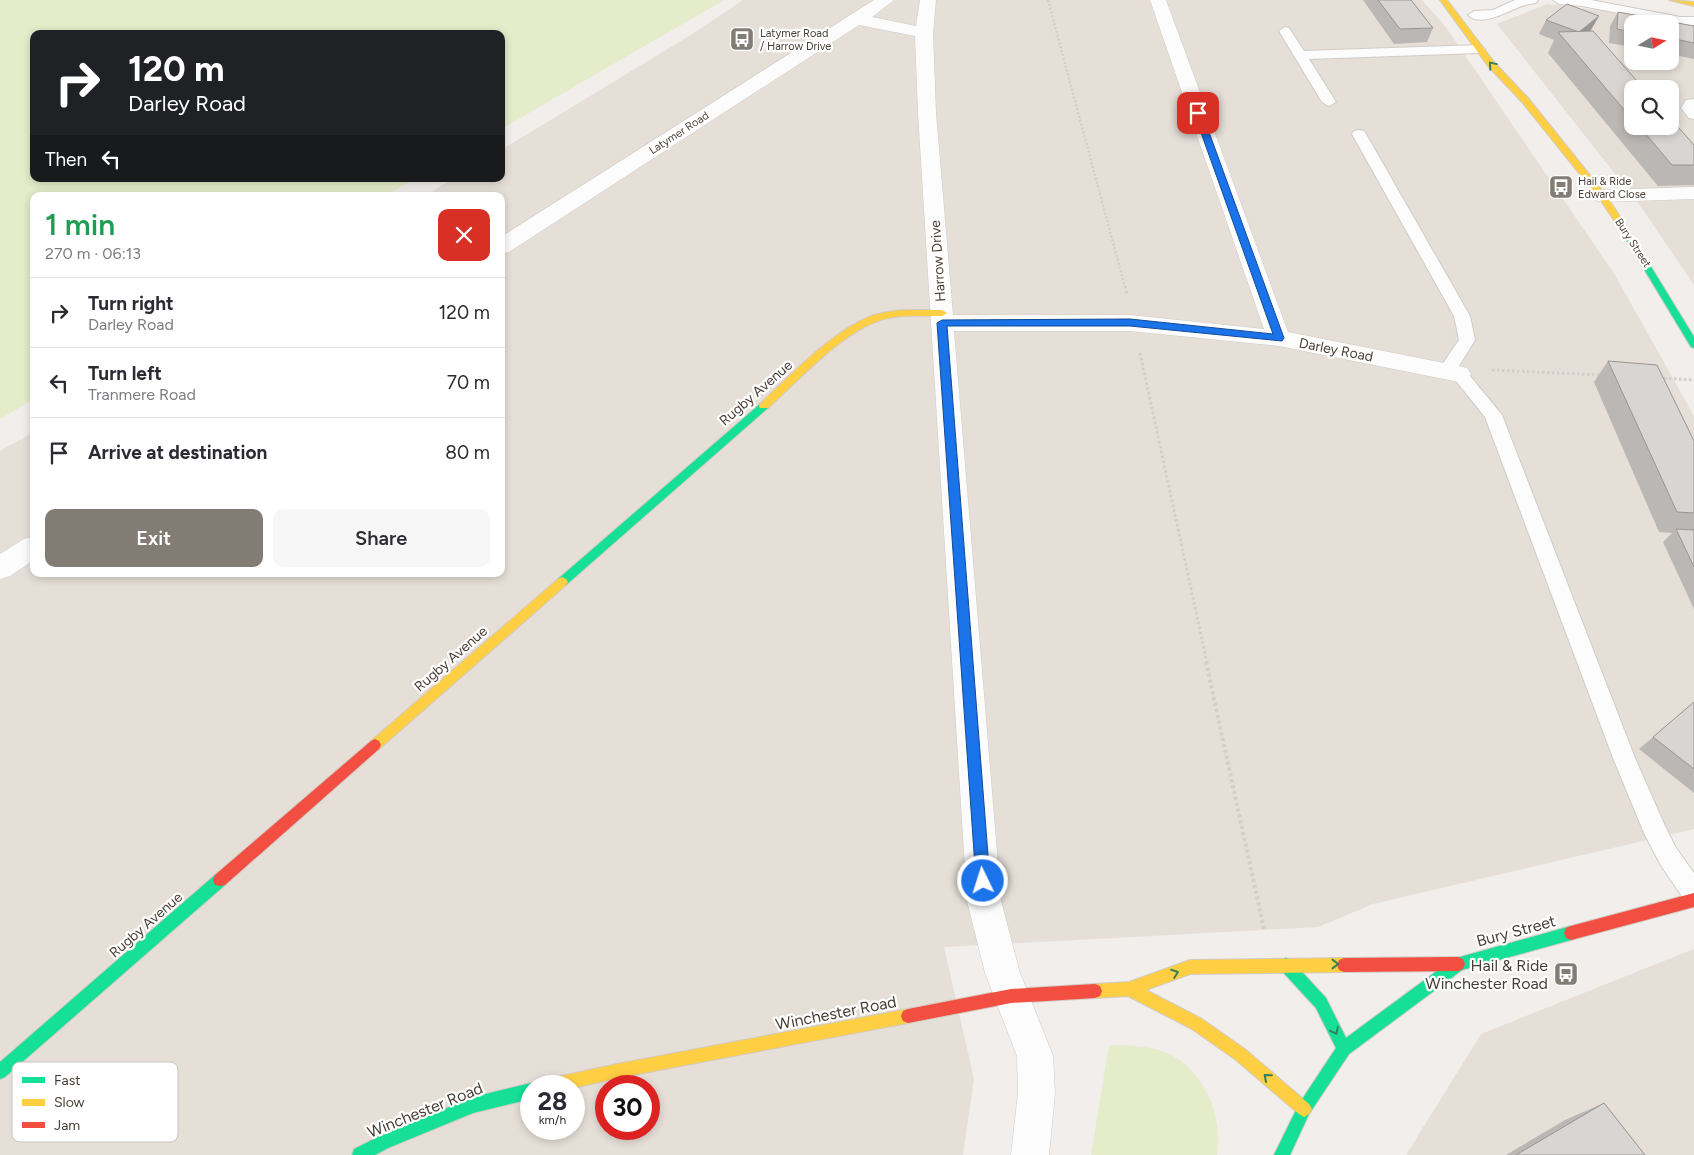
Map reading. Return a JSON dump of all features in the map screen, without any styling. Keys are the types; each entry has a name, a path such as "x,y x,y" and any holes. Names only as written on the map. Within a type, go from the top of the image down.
{"main road":[{"name":"Bury Street","path":"1443,0 1491,64 1525,100 1602,196 1631,239 1694,345"},
{"path":"1672,0 1694,4"},
{"path":"1471,11 1484,29"},
{"name":"Bury Street","path":"1514,73 1525,100"},
{"name":"Rugby Avenue","path":"0,1072 841,340 870,320 897,314 942,318"},
{"name":"Bury Street","path":"1282,1155 1304,1109 1344,1049 1458,964 1694,900"},
{"name":"Winchester Road","path":"585,1078 1011,996 1129,989 1190,967 1458,964"},
{"path":"1286,965 1321,1002 1344,1049"},
{"path":"1129,989 1197,1024 1241,1055 1304,1109"},
{"name":"Winchester Road","path":"360,1155 383,1142 473,1105 520,1094"}],"street":[{"name":"Latymer Road","path":"505,244 886,0"},
{"name":"Harrow Drive","path":"928,0 924,32 927,113 984,901 992,940 1011,996 1034,1054 1037,1078 1036,1112 1030,1155"},
{"path":"1158,0 1279,338"},
{"path":"856,19 924,32"},
{"path":"1602,196 1694,193"},
{"name":"Darley Road","path":"942,318 1130,323 1279,338 1452,373"},
{"path":"0,568 30,549"}],"lane":[{"path":"1471,11 1496,14 1514,4 1532,0"},
{"path":"1559,0 1582,2 1680,21 1694,21"},
{"path":"1285,31 1328,102"},
{"path":"1300,55 1479,49"},
{"path":"1694,103 1688,108 1694,115"},
{"path":"1358,134 1462,316 1467,340 1452,373 1493,415 1624,758 1652,825 1668,856 1694,893"}],"path":[{"path":"1048,0 1131,309 1130,323 1139,351 1272,965"},
{"path":"1452,373 1497,369 1605,375"},
{"path":"1655,378 1694,380"}],"shaded area":[{"path":"743,0 1422,0 1445,26 1615,275 1694,416 1694,829 1373,904 1318,927 944,947 974,1079 963,1155 0,1155 0,451 30,434 30,577 505,577 505,192 431,192 448,182 505,182 505,148 694,33"},
{"path":"1547,4 1637,15 1624,15 1624,70 1679,70 1679,20 1694,22 1694,285 1641,207 1497,24"},
{"path":"1694,949 1694,1155 1406,1155 1481,1034"}],"green space":[{"path":"0,0 724,0 505,127 505,30 30,30 30,182 410,182 392,192 30,192 30,401 0,419"},
{"path":"1109,1045 1141,1047 1166,1052 1185,1064 1195,1074 1210,1099 1214,1112 1218,1141 1217,1155 1091,1155"}],"building":[{"path":"1378,0 1411,0 1433,28 1400,29"},
{"path":"1567,4 1599,16 1579,32 1546,20"},
{"path":"1618,12 1634,15 1624,15 1624,30 1617,29"},
{"path":"1679,23 1694,26 1694,43 1679,40"},
{"path":"1593,31 1624,66 1624,70 1627,70 1636,80 1624,80 1624,110 1558,32"},
{"path":"1679,128 1694,145 1694,165 1672,165 1647,135 1679,135"},
{"path":"1608,361 1657,365 1694,441 1694,513 1677,512"},
{"path":"1676,529 1694,530 1694,567"},
{"path":"1694,702 1694,769 1653,737"},
{"path":"1604,1103 1645,1155 1516,1155"}],"traffic: fast":[{"path":"1619,221 1694,345"},
{"path":"562,582 764,406"},
{"path":"0,1072 220,880"},
{"path":"1282,1155 1304,1109 1344,1049 1458,964 1571,933"},
{"path":"1286,965 1321,1003 1344,1049"},
{"path":"360,1155 383,1142 473,1105 520,1094"}],"traffic: slow":[{"path":"1443,0 1491,64 1525,100 1602,196 1619,221"},
{"path":"1672,0 1694,4"},
{"path":"764,406 818,357 848,333 863,324 892,314 942,313"},
{"path":"375,745 562,582"},
{"path":"1095,991 1129,989 1190,967 1344,965"},
{"path":"1129,989 1197,1024 1241,1055 1304,1109"},
{"path":"585,1078 908,1016"}],"traffic: jam":[{"path":"220,880 375,745"},
{"path":"1571,933 1694,900"},
{"path":"1344,965 1458,964"},
{"path":"908,1016 1011,996 1095,991"}],"place":[{"name":"Latymer Road / Harrow Drive","path":"742,39"},
{"name":"Hail & Ride Edward Close","path":"1561,187"},
{"name":"Hail & Ride Winchester Road","path":"1566,974"}],"route":[{"path":"983,881 942,323 1130,323 1279,338 1198,113"}]}
